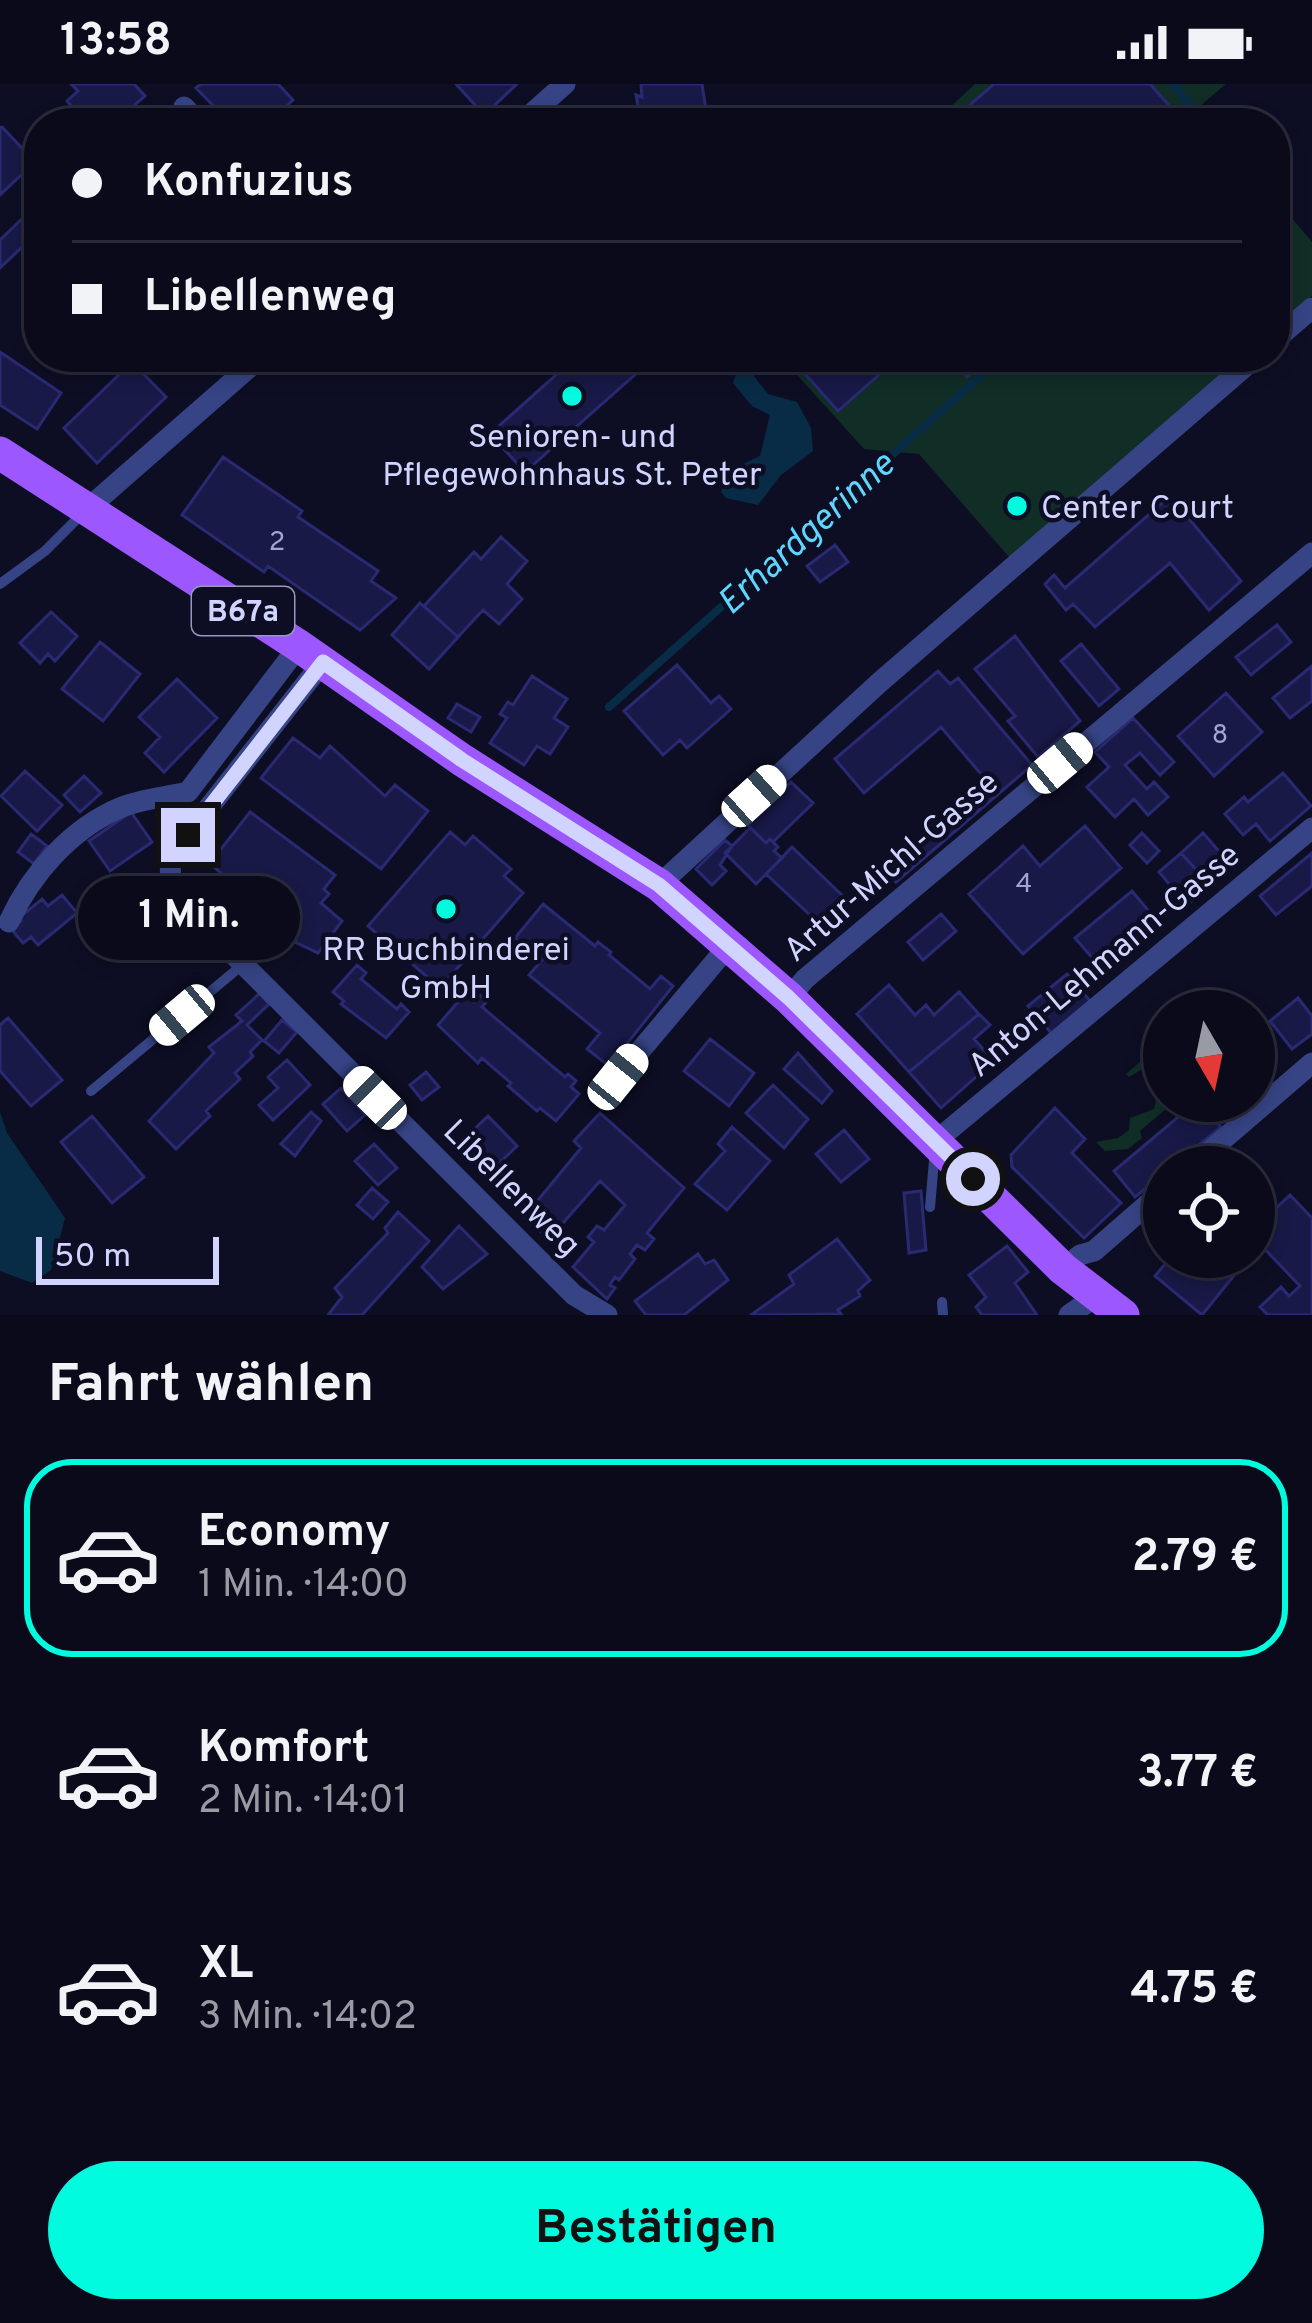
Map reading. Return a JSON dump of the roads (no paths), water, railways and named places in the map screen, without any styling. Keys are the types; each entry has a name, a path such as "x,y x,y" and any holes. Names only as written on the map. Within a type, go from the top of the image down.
{"main road":[{"name":"B67a","path":"0,453 659,885 789,998 1063,1269 1110,1305"}],"street":[{"path":"538,108 565,84"},
{"path":"85,511 244,372"},
{"path":"659,885 880,682 1239,372"},
{"name":"Artur-Michl-Gasse","path":"789,998 824,963 1312,553"},
{"path":"9,922 26,886 73,836 122,807 188,792 311,654"},
{"name":"Libellenweg","path":"311,654 170,857 171,892 574,1294 607,1315"},
{"name":"Anton-Lehmann-Gasse","path":"937,1140 1312,828"},
{"path":"618,1077 730,944"},
{"path":"1215,1146 1312,1063"},
{"path":"1063,1269 1094,1251 1143,1208"},
{"path":"1069,1315 1110,1305"}],"lane":[{"path":"0,584 45,551 85,511"},
{"path":"92,1091 241,966"},
{"path":"931,1207 930,1177 937,1140"}],"water":[{"path":"751,372 768,394 797,402 811,428 813,451 781,475 758,505 726,498 721,492 731,473 760,456 770,415 752,406 733,383 736,374"},
{"path":"0,1112 7,1133 65,1218 51,1270 32,1283 0,1271"}],"waterway":[{"name":"Erhardgerinne","path":"1173,84 1192,108"},
{"name":"Erhardgerinne","path":"609,707 985,372"}],"place":[{"name":"Senioren- und Pflegewohnhaus St. Peter","path":"572,396"},
{"name":"Center Court","path":"1017,506"},
{"name":"RR Buchbinderei GmbH","path":"446,909"}]}
